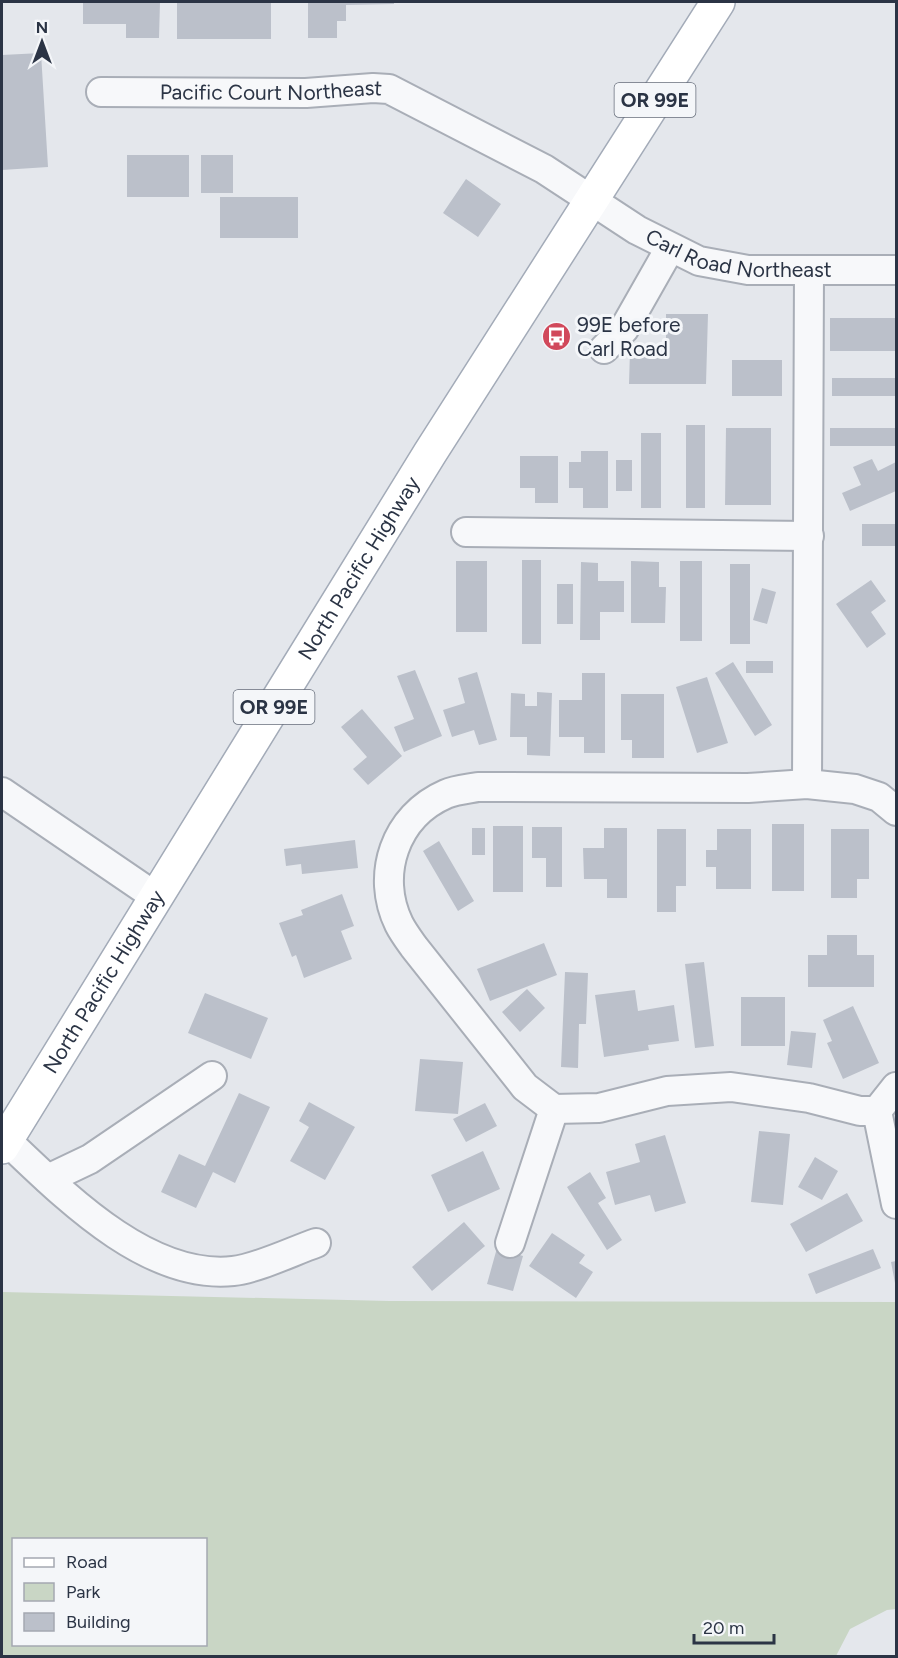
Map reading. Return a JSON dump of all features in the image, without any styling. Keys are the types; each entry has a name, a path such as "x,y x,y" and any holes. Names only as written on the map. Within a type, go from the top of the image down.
{"main road":[{"name":"OR 99E","path":"593,198 718,2"},
{"name":"North Pacific Highway","path":"4,1144 547,267 593,198"}],"street":[{"name":"Pacific Court Northeast","path":"101,92 306,93 389,89 544,169 593,198"},
{"name":"Carl Road Northeast","path":"593,198 637,230 670,248 719,266 748,270 897,270"},
{"path":"604,349 624,329 670,248"},
{"path":"807,784 809,271"},
{"path":"466,532 809,536"},
{"path":"897,811 879,797 855,789 807,784 737,788 478,787 447,794 426,806 410,821 398,838 389,866 390,896 398,923 414,948 525,1088 554,1109 599,1108 667,1090 731,1087 809,1098 860,1112 877,1111 897,1087"},
{"path":"2,792 156,897"},
{"path":"48,1179 90,1159 212,1076"},
{"path":"510,1243 554,1109"},
{"path":"877,1111 897,1204"},
{"path":"4,1144 48,1179 79,1209 161,1260 195,1271 235,1271 316,1244"}],"green space":[{"path":"2,1292 389,1301 896,1302 896,1609 887,1610 850,1629 836,1656 2,1656"}],"building":[{"path":"83,2 160,2 159,38 126,38 126,24 83,24"},
{"path":"177,2 271,2 271,39 177,39"},
{"path":"308,2 394,2 394,4 346,5 346,21 337,21 337,38 308,38"},
{"path":"41,53 48,167 2,170 2,55"},
{"path":"127,155 189,155 189,197 127,197"},
{"path":"201,155 233,155 233,193 201,193"},
{"path":"466,179 501,204 478,237 443,213"},
{"path":"220,197 298,197 298,238 220,238"},
{"path":"666,314 708,314 706,384 629,384 630,351 666,351"},
{"path":"830,318 895,318 895,351 830,351"},
{"path":"732,360 782,360 782,396 732,396"},
{"path":"832,378 896,378 896,396 832,396"},
{"path":"686,425 705,425 705,508 686,508"},
{"path":"726,428 771,428 771,505 725,505"},
{"path":"830,428 896,428 896,446 830,446"},
{"path":"641,433 661,433 661,508 641,508"},
{"path":"581,451 608,451 608,508 583,508 583,488 569,488 569,462 581,462"},
{"path":"520,456 558,456 558,503 535,503 535,488 520,488"},
{"path":"872,459 878,471 896,462 896,491 850,511 842,493 861,485 853,467"},
{"path":"616,460 632,460 632,491 616,491"},
{"path":"862,524 896,524 896,546 862,546"},
{"path":"522,560 541,560 541,644 522,644"},
{"path":"456,561 487,561 487,632 456,632"},
{"path":"631,561 659,562 659,587 666,587 665,623 631,623"},
{"path":"680,561 702,561 702,641 680,641"},
{"path":"581,562 598,563 598,581 624,581 624,612 600,612 600,640 580,640"},
{"path":"730,564 750,564 750,644 730,644"},
{"path":"871,580 886,601 871,612 886,634 867,648 836,604"},
{"path":"557,584 573,584 573,624 557,624"},
{"path":"762,588 776,592 767,624 753,620"},
{"path":"746,661 773,661 773,673 746,673"},
{"path":"733,662 772,725 755,736 715,673"},
{"path":"415,670 442,736 404,752 394,727 414,719 397,676"},
{"path":"477,672 497,740 479,745 474,730 452,737 443,710 465,703 458,678"},
{"path":"582,673 605,673 605,753 584,753 584,737 559,737 559,700 582,700"},
{"path":"707,677 728,743 697,753 676,687"},
{"path":"537,692 552,693 550,756 527,755 527,737 510,737 511,693 525,694 525,706 537,706"},
{"path":"621,694 664,694 664,758 632,758 632,740 621,740"},
{"path":"362,709 402,756 368,785 353,769 367,757 341,727"},
{"path":"772,824 804,824 804,891 772,891"},
{"path":"493,826 523,826 523,892 493,892"},
{"path":"532,827 562,827 562,887 546,887 546,858 532,858"},
{"path":"472,828 485,828 485,855 472,855"},
{"path":"604,828 627,828 627,898 607,898 607,879 584,879 583,848 604,848"},
{"path":"657,829 686,829 686,886 676,886 676,912 657,912"},
{"path":"717,829 751,829 751,889 716,889 716,867 706,867 706,850 717,850"},
{"path":"831,829 869,829 869,879 857,879 857,898 831,898"},
{"path":"355,840 358,868 302,874 301,864 286,866 284,849"},
{"path":"439,841 474,901 458,911 423,851"},
{"path":"342,894 354,926 341,931 352,959 304,978 296,955 292,957 279,923 303,915 301,910"},
{"path":"827,935 857,935 857,955 874,955 874,987 808,987 808,955 827,955"},
{"path":"544,943 557,975 490,1001 477,969"},
{"path":"704,962 714,1046 695,1048 685,964"},
{"path":"565,972 588,973 586,1024 579,1024 578,1068 561,1067"},
{"path":"527,989 545,1008 520,1032 502,1012"},
{"path":"635,990 638,1011 674,1005 679,1041 648,1045 649,1050 604,1057 595,995"},
{"path":"205,993 268,1018 251,1059 188,1033"},
{"path":"741,997 785,997 785,1046 741,1046"},
{"path":"853,1006 879,1063 843,1079 827,1043 832,1041 823,1020"},
{"path":"791,1031 816,1033 812,1068 787,1065"},
{"path":"420,1059 463,1062 458,1114 415,1111"},
{"path":"239,1093 270,1107 235,1183 213,1172 196,1208 161,1192 179,1154 205,1166"},
{"path":"309,1102 355,1127 325,1180 290,1161 309,1127 299,1121"},
{"path":"485,1103 497,1126 466,1142 453,1119"},
{"path":"759,1131 790,1134 783,1205 751,1202"},
{"path":"665,1135 686,1203 655,1212 650,1195 615,1205 606,1172 640,1162 635,1144"},
{"path":"483,1151 500,1189 448,1212 431,1175"},
{"path":"815,1157 838,1171 822,1200 798,1187"},
{"path":"590,1172 606,1198 598,1203 622,1240 607,1250 567,1187"},
{"path":"847,1193 863,1221 806,1252 790,1224"},
{"path":"464,1222 485,1246 432,1291 412,1267"},
{"path":"552,1233 585,1255 579,1263 593,1272 576,1298 529,1266"},
{"path":"497,1248 523,1256 513,1291 487,1284"},
{"path":"873,1249 881,1268 816,1294 808,1274"},
{"path":"896,1261 896,1283 895,1283 891,1262"}],"place":[{"name":"99E before Carl Road","path":"556,337"}]}
